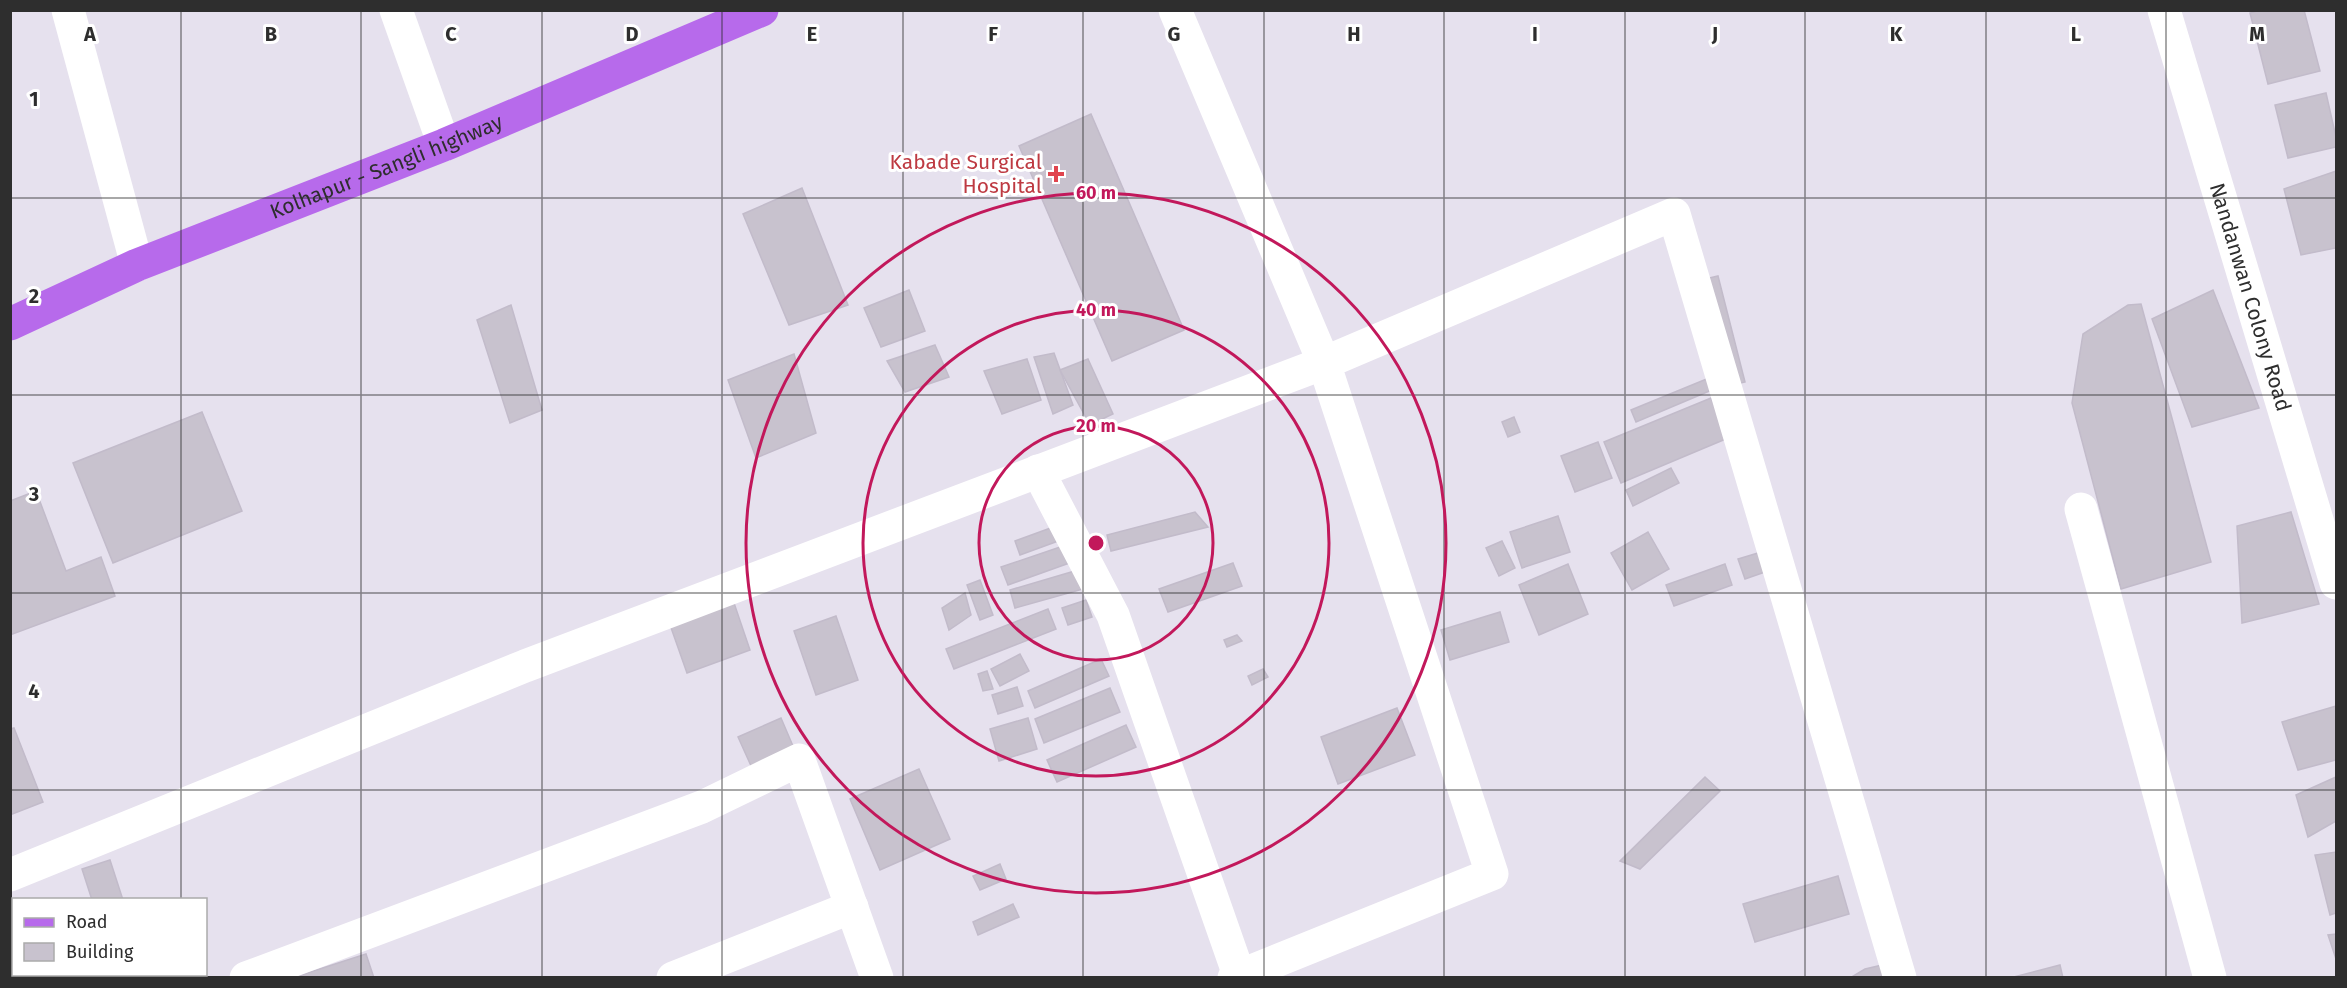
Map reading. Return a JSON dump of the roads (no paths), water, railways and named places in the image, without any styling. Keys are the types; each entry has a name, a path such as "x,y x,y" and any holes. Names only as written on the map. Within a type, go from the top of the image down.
{"main road":[{"name":"Kolhapur - Sangli highway","path":"10,324 137,265 444,145 762,10"}],"street":[{"path":"68,10 137,265"},
{"path":"396,10 444,145"},
{"path":"1038,471 1113,615 1236,976 1491,874 1324,363 1175,10"},
{"name":"Nandanwan Colony Road","path":"2163,10 2337,583"},
{"path":"10,875 525,666 1324,363 1674,214 1900,978"},
{"path":"2081,509 2210,978"},
{"path":"246,978 702,807 799,760 878,978"},
{"path":"673,978 852,907"}],"place":[{"name":"Kabade Surgical Hospital","path":"1056,174"}]}
